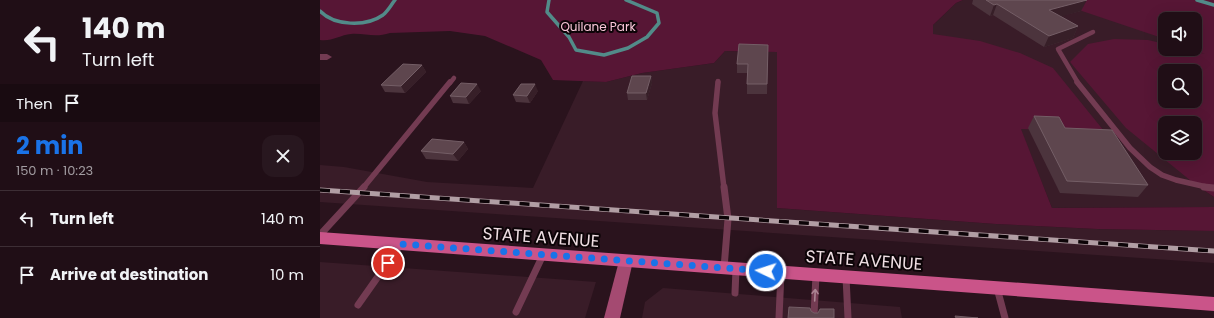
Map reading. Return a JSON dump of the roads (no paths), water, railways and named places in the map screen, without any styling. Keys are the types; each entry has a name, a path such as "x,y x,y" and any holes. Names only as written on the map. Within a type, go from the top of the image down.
{"main road":[{"name":"STATE AVENUE","path":"322,239 1214,304"}],"street":[{"path":"612,318 626,261"}],"lane":[{"path":"1093,32 1058,49 1064,63 1089,99 1139,158 1155,171 1176,181 1214,188"},
{"path":"322,239 388,156 454,78"},
{"path":"718,81 715,113 720,166 728,219 730,269 735,294"},
{"path":"358,305 401,244"},
{"path":"516,312 543,255"},
{"path":"779,318 781,272"},
{"path":"814,315 816,275"},
{"path":"846,277 848,318"},
{"path":"997,288 1005,318"}],"waterway":[{"path":"320,11 333,20 350,23 368,22 383,15 395,0"},
{"path":"549,0 547,12 569,37 576,50 604,55 628,48 647,37 659,23 657,13 626,0"},
{"path":"1197,0 1214,5"}],"railway":[{"path":"320,190 1214,251"}],"park label":[{"name":"Quilane Park","path":"598,26"}]}
